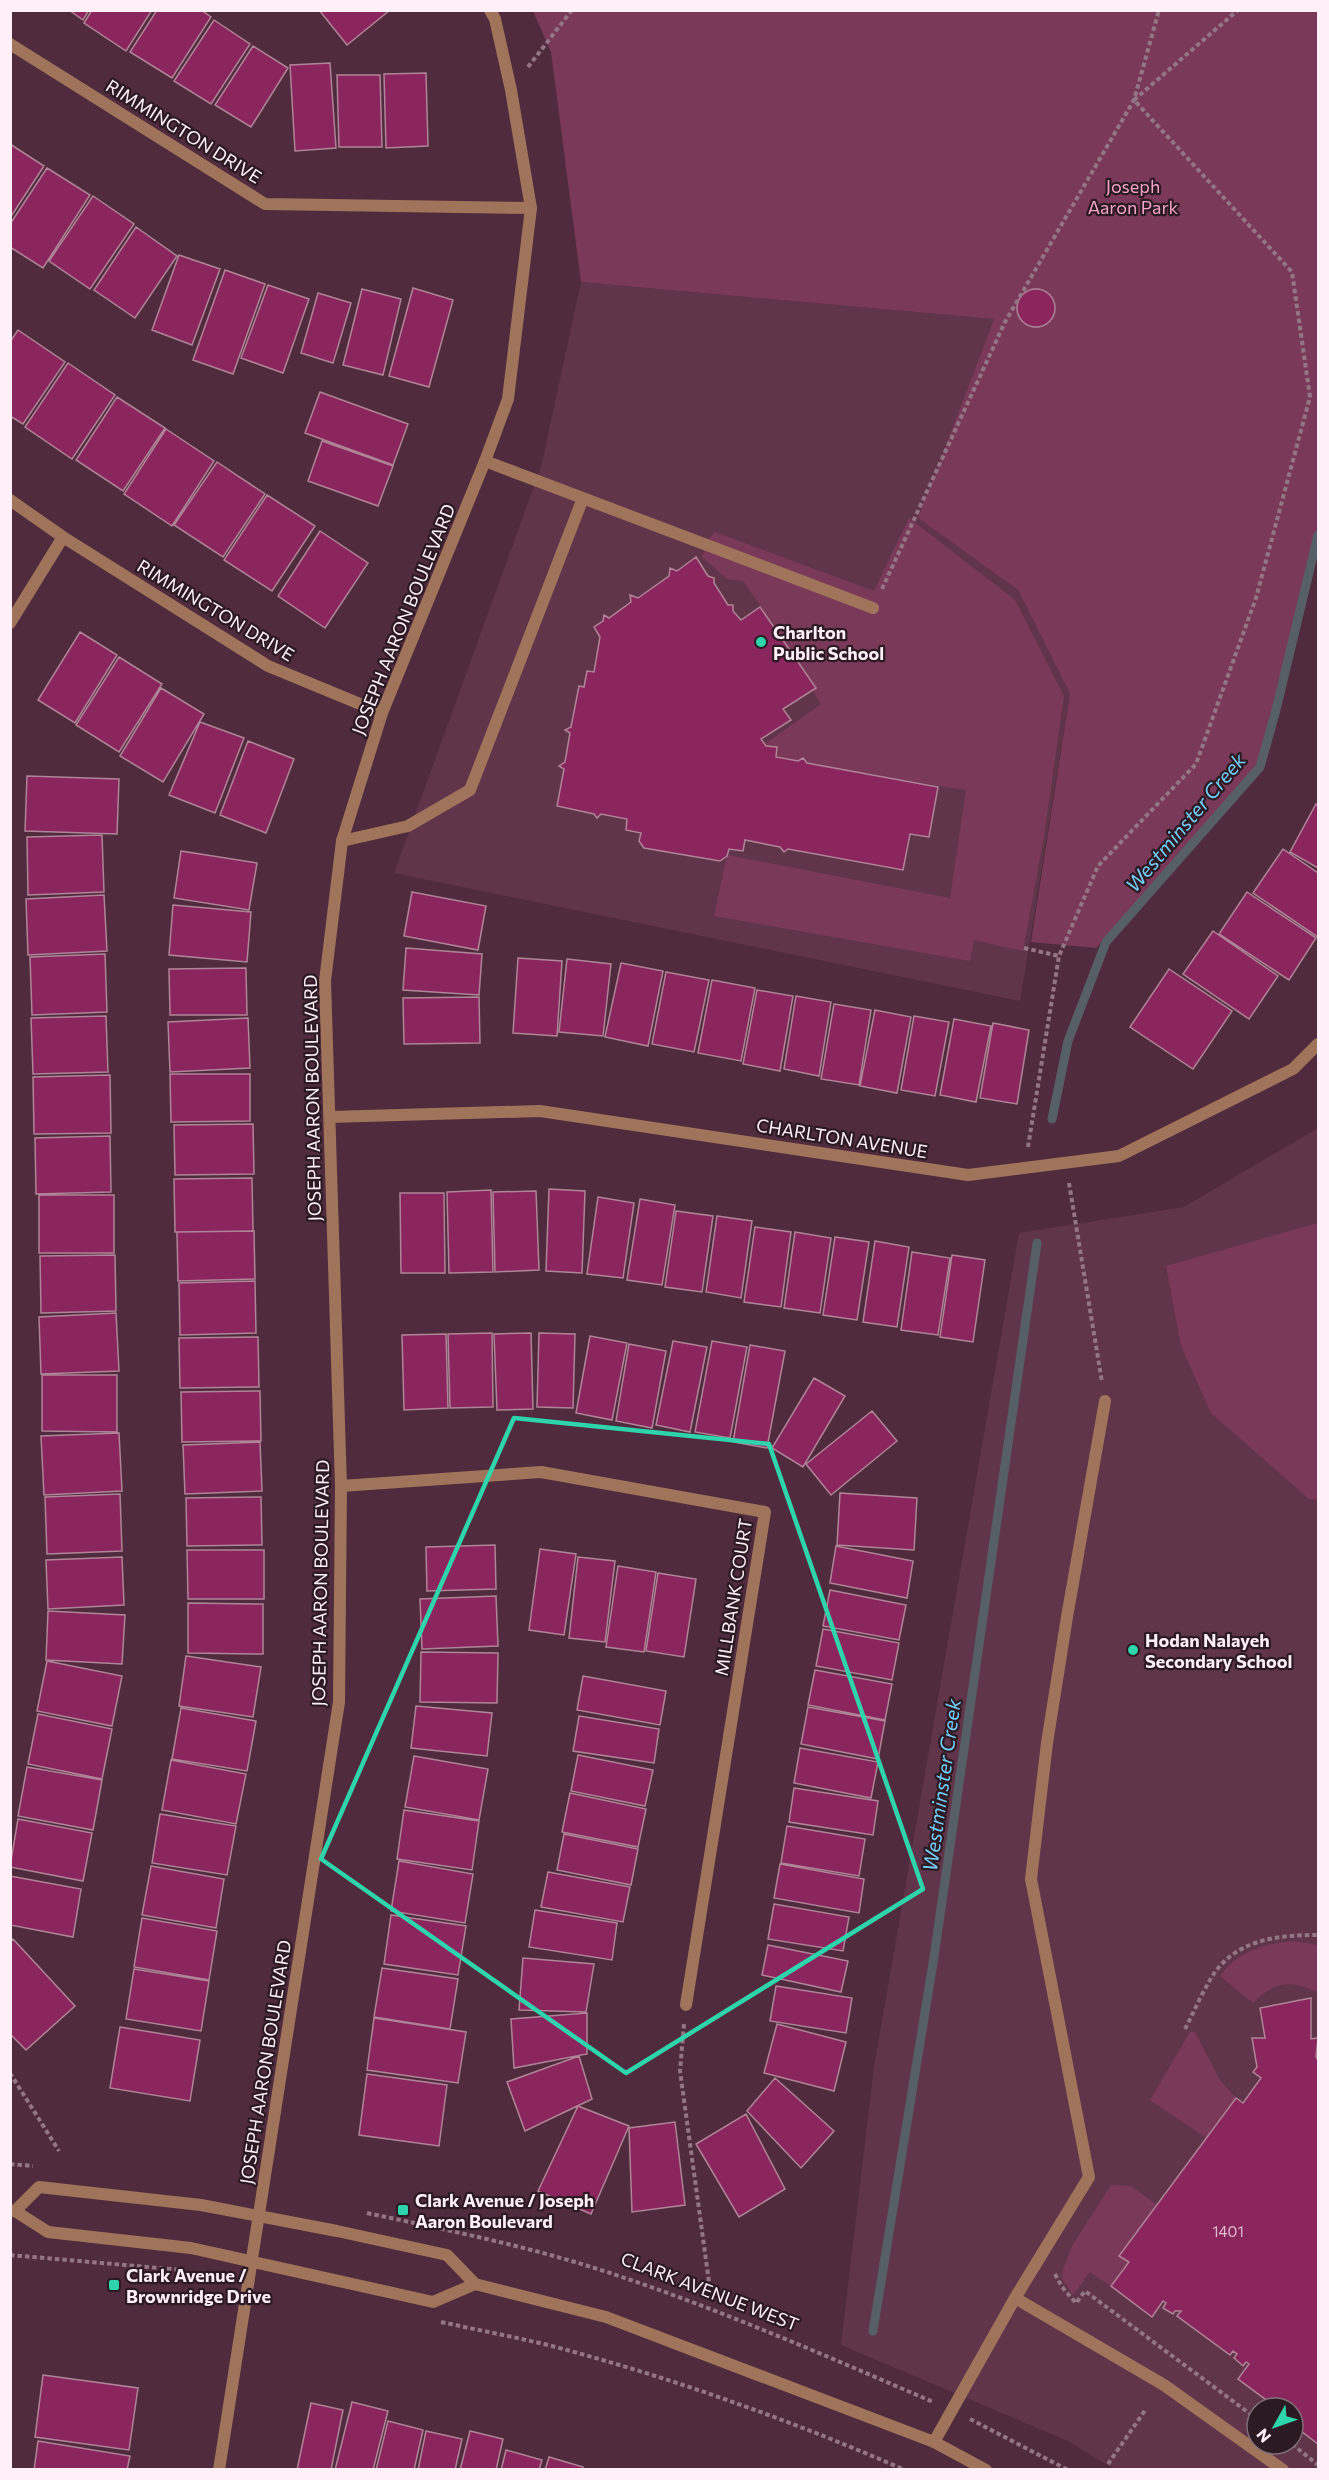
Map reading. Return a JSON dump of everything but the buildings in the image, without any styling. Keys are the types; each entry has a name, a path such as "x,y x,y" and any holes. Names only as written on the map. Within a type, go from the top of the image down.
{"street":[{"name":"JOSEPH AARON BOULEVARD","path":"219,2469 339,1701 341,1486 325,981 342,841 382,713 508,399 531,208 511,90 495,19 490,10"},
{"name":"RIMMINGTON DRIVE","path":"10,44 265,204 531,208"},
{"path":"485,461 873,608"},
{"path":"342,841 408,826 470,790 583,498"},
{"name":"RIMMINGTON DRIVE","path":"10,500 63,537 267,666 382,713"},
{"path":"10,623 63,537"},
{"name":"CHARLTON AVENUE","path":"330,1117 540,1111 968,1175 1119,1156 1293,1070 1318,1044"},
{"path":"934,2442 1015,2298 1089,2177 1031,1879 1047,1743 1066,1617 1105,1401"},
{"name":"MILLBANK COURT","path":"341,1486 541,1472 765,1512 686,2006"},
{"path":"475,2284 433,2302 253,2260 178,2246 48,2232 13,2211 39,2187 201,2205 447,2254 475,2284 606,2317 934,2442 986,2469"},
{"path":"1015,2298 1164,2385 1283,2469"}],"path":[{"path":"511,90 572,10"},
{"path":"873,608 1005,322 1134,100 1159,10"},
{"path":"1134,100 1238,10"},
{"path":"1024,1168 1059,956 1098,866 1196,764 1256,598 1310,397 1292,272 1134,100"},
{"path":"1024,948 1059,956"},
{"path":"1066,1163 1105,1401"},
{"path":"1185,2029 1219,1967 1248,1944 1287,1935 1318,1935"},
{"path":"686,2006 680,2071 709,2282"},
{"path":"10,2073 59,2151"},
{"name":"CLARK AVENUE WEST","path":"364,2213 496,2240 618,2275 764,2329 952,2410 1068,2469"},
{"path":"10,2255 187,2270"},
{"path":"1056,2267 1055,2274 1062,2287 1076,2303 1085,2291 1245,2410"},
{"path":"430,2319 552,2346 704,2391 807,2428 905,2469"},
{"path":"1108,2464 1146,2409"},
{"path":"1305,2454 1318,2465"}],"highlighted area":[{"path":"514,1418 769,1444 923,1889 626,2073 321,1859"}],"shaded area":[{"name":"Charlton Public School","path":"581,282 994,319 918,518 1018,590 1070,694 1020,1001 394,873 541,467"},
{"name":"Hodan Nalayeh Secondary School","path":"1318,1128 1318,2469 1114,2469 1068,2441 841,2345 874,2067 1019,1233 1184,1207"}],"green space":[{"name":"Joseph Aaron Park","path":"533,11 1318,11 1318,524 1258,776 1096,948 1031,942 1070,694 1018,590 918,518 994,319 581,282 551,52"},
{"path":"909,518 1015,600 1064,696 1044,836 1023,951 974,940 970,961 714,916 727,855 950,898 966,790 770,761 765,744 821,704 743,581 727,579 702,557 708,540 715,532 874,591"},
{"path":"1318,1223 1318,1500 1309,1499 1211,1413 1181,1346 1166,1266"},
{"path":"1294,1941 1318,1945 1318,1989 1316,1992 1298,1985 1282,1985 1268,1991 1253,2003 1220,1976 1235,1960 1253,1950"},
{"path":"1190,2032 1195,2032 1219,2079 1236,2098 1206,2138 1150,2100"},
{"path":"1111,2185 1131,2186 1157,2205 1120,2256 1129,2262 1111,2286 1090,2272 1073,2295 1062,2279 1063,2270 1072,2246"}],"waterway":[{"name":"Westminster Creek","path":"1052,1119 1068,1041 1106,942 1260,767 1318,535"},
{"name":"Westminster Creek","path":"873,2331 934,1957 1037,1243"}],"place":[{"name":"Charlton Public School","path":"761,642"},
{"name":"Hodan Nalayeh Secondary School","path":"1133,1650"},
{"name":"Clark Avenue / Joseph Aaron Boulevard","path":"403,2210"},
{"name":"Clark Avenue / Brownridge Drive","path":"114,2285"}]}
